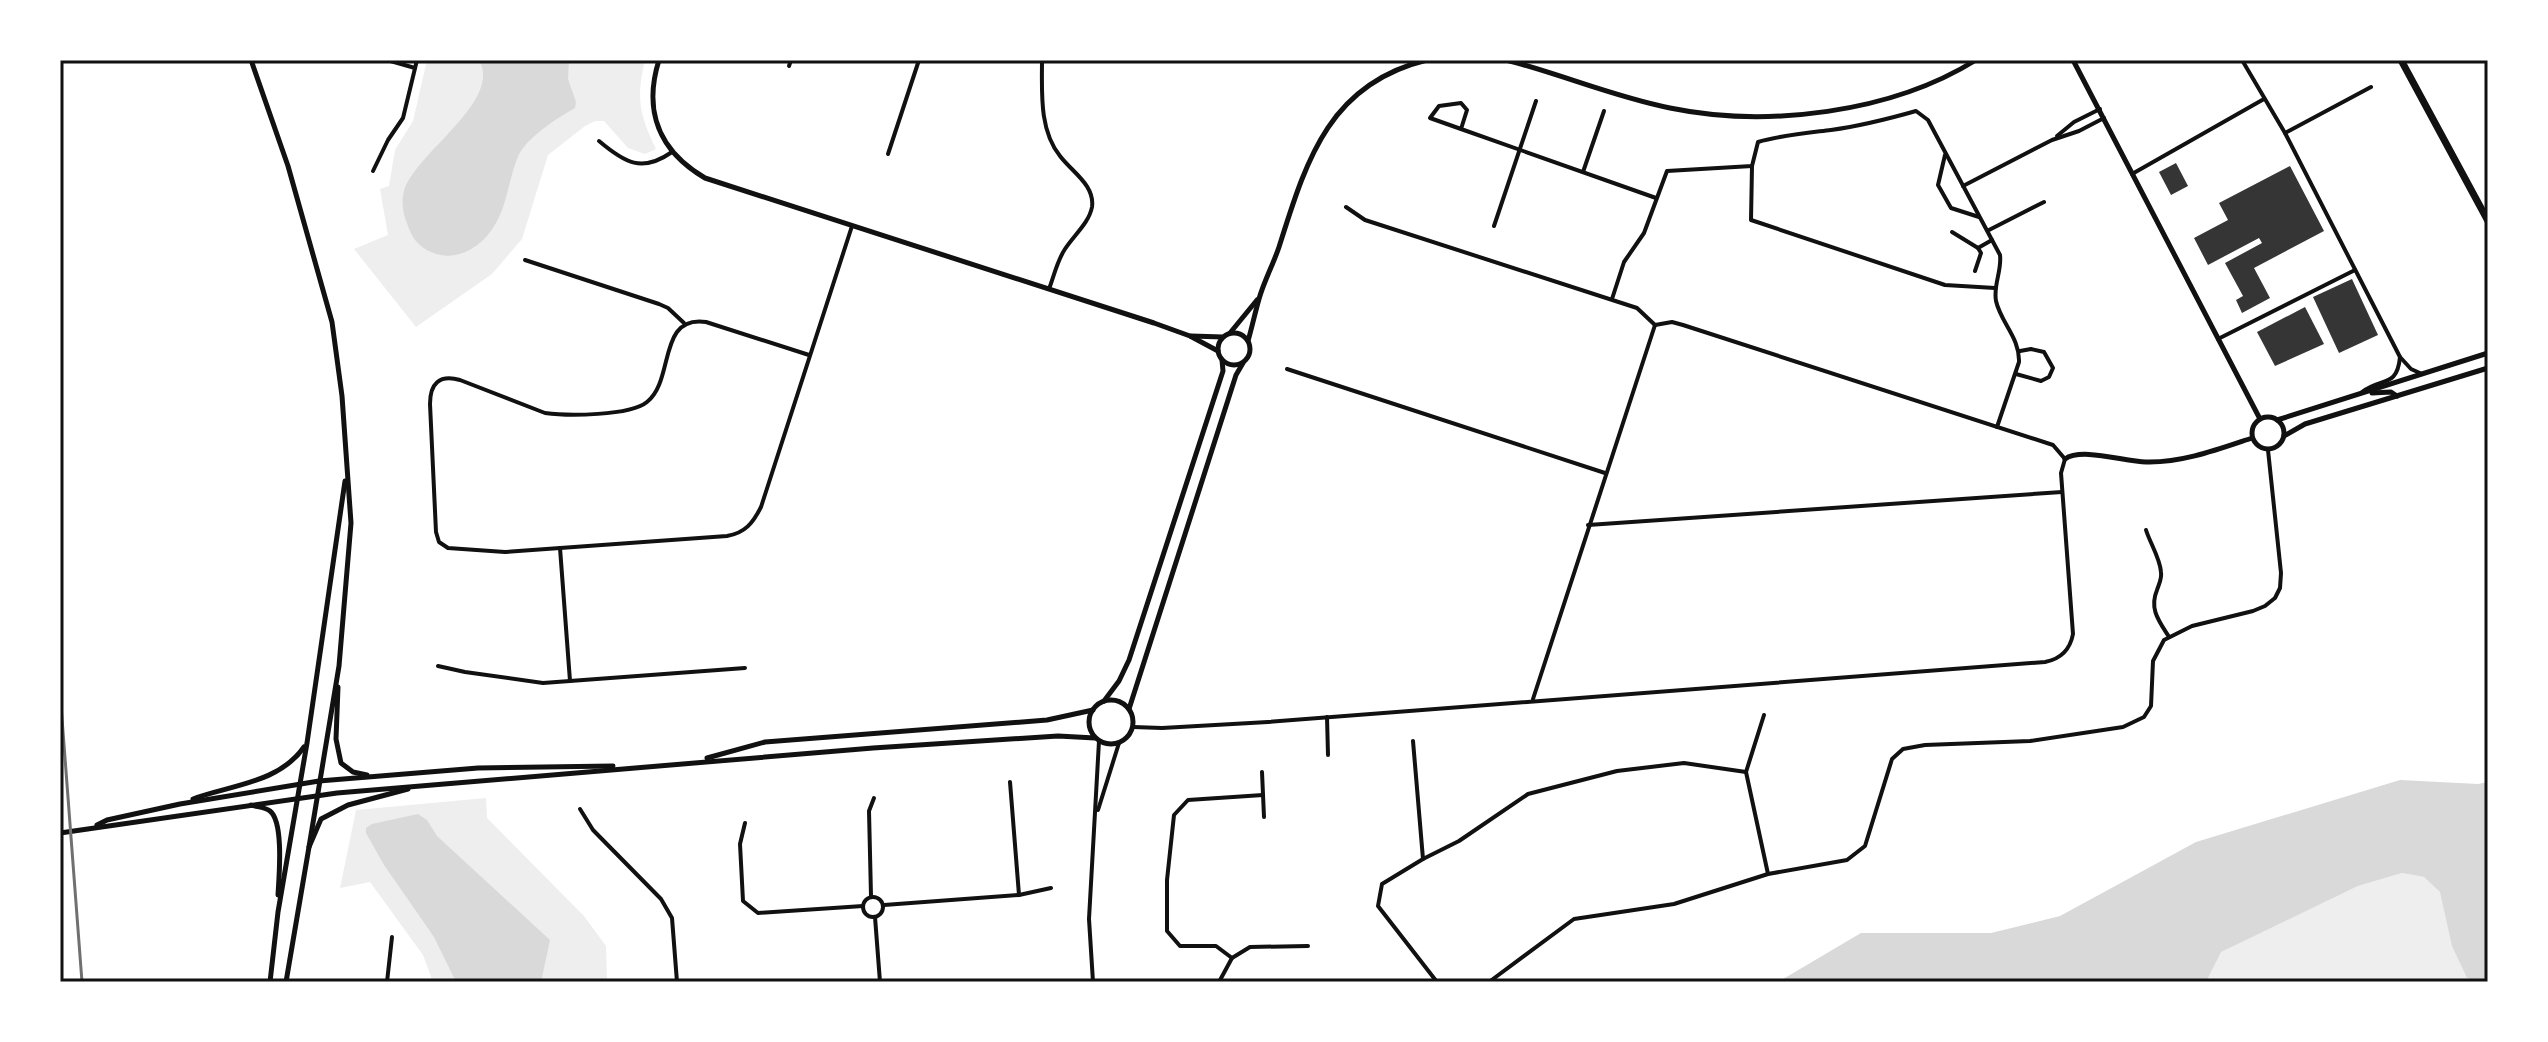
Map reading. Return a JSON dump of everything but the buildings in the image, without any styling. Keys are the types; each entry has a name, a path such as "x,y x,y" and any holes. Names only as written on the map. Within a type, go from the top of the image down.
{"main road":[{"path":"2401,60 2488,221"}],"street":[{"path":"251,60 288,166 332,322 342,396 351,523 336,739 341,763 353,772 375,776"},
{"path":"387,60 415,68"},
{"path":"373,171 403,118 417,60"},
{"path":"659,60 652,98 655,118 672,152 705,178 1190,336 1218,351 1223,371 1129,660 1119,681 1093,710 1047,720 765,742 695,761"},
{"path":"789,66 791,60"},
{"path":"888,154 919,60"},
{"path":"1042,60 1046,129 1059,155 1090,189 1093,203 1088,219 1060,257 1049,289"},
{"path":"60,833 317,795 695,761 1058,736 1097,739 1112,745 1126,740 1133,727 1129,709 1236,375 1249,355 1248,341 1260,296 1308,160 1327,127 1344,107 1382,76 1427,60"},
{"path":"1506,60 1670,108 1754,117 1839,109 1884,99 1925,85 1976,60"},
{"path":"2073,60 2260,419"},
{"path":"2242,60 2285,133 2400,357 2411,369 2422,374"},
{"path":"2285,133 2371,87"},
{"path":"2132,174 2264,99"},
{"path":"1494,226 1536,101"},
{"path":"1461,129 1467,110 1461,103 1439,106 1430,118 1451,126 1656,198"},
{"path":"2052,140 2074,122 2100,109"},
{"path":"1583,172 1604,111"},
{"path":"1995,288 1945,285 1751,220 1752,166 1758,142 1783,135 1833,130 1916,111 1928,120 2001,259 1995,288 1997,304 2020,351 1997,427"},
{"path":"1963,186 2052,140 2104,118"},
{"path":"599,141 614,153 643,164 657,162 672,152"},
{"path":"1945,152 1938,185 1951,208 1981,218"},
{"path":"1612,299 1624,262 1644,233 1667,171 1752,166"},
{"path":"1988,230 2044,202"},
{"path":"1346,207 1365,220 1642,310 1655,325"},
{"path":"809,355 706,322 689,321 674,337 656,393 639,408 558,415 531,409 451,377 439,380 431,388 430,404 436,532 440,544 448,548 491,552 727,536 745,530 761,507 852,226"},
{"path":"1952,232 1981,253 1975,271"},
{"path":"1978,248 1992,240"},
{"path":"525,260 659,304 684,323"},
{"path":"2218,339 2355,270"},
{"path":"1190,336 1223,337 1229,334 1260,296"},
{"path":"1655,325 1672,322 1683,325 2053,445 2065,459"},
{"path":"1532,700 1655,325"},
{"path":"1229,334 1240,334 1248,341"},
{"path":"1218,351 1223,337"},
{"path":"2015,374 2041,381 2049,377 2053,368 2044,352 2031,349 2020,351"},
{"path":"2277,420 2488,353"},
{"path":"2362,394 2369,387 2394,378 2400,357"},
{"path":"1222,360 1234,366 1243,363"},
{"path":"2284,436 2283,427 2277,420 2268,417 2260,419 2252,427 2252,438 2258,447 2268,450 2278,446 2284,436 2305,424 2488,368"},
{"path":"1287,369 1605,473"},
{"path":"2362,394 2391,392 2397,396"},
{"path":"1133,727 1162,728 1327,717 2045,662 2061,656 2068,649 2073,634 2061,473 2065,459 2075,454 2160,461 2252,438"},
{"path":"1489,982 1574,919 1674,904 1768,874 1847,860 1865,846 1892,759 1903,749 1925,745 2030,741 2123,727 2144,717 2151,706 2153,661 2164,640 2192,626 2253,611 2275,598 2280,588 2268,450"},
{"path":"270,982 278,912 307,743 347,466"},
{"path":"1588,525 2062,492"},
{"path":"2146,530 2161,572 2153,608 2169,637"},
{"path":"560,548 570,681"},
{"path":"286,982 339,666"},
{"path":"438,666 531,682 745,668"},
{"path":"1104,701 1118,701 1129,709"},
{"path":"1093,710 1089,724 1097,739 1097,814 1089,919 1093,982"},
{"path":"1764,715 1746,772 1768,874"},
{"path":"1327,717 1328,755"},
{"path":"1413,741 1423,859"},
{"path":"180,804 219,789 265,777 288,765 307,743"},
{"path":"1097,814 1119,743"},
{"path":"1437,982 1378,906 1382,884 1459,841 1528,794 1617,771 1684,763 1746,772"},
{"path":"95,827 107,820 180,804 319,781 549,765 638,766"},
{"path":"1262,772 1264,817"},
{"path":"1010,782 1019,895"},
{"path":"309,847 325,815 376,796 429,785"},
{"path":"1232,958 1216,946 1180,946 1167,931 1167,880 1174,815 1188,800 1263,795"},
{"path":"871,896 869,811 874,798"},
{"path":"248,805 265,809 276,818 279,831 278,912"},
{"path":"580,809 593,830 669,911 677,982"},
{"path":"745,823 740,844 743,901 758,913 863,906"},
{"path":"884,905 1019,895 1051,888"},
{"path":"871,896 881,899 884,905 882,912 875,917 868,916 863,906 871,896"},
{"path":"875,917 880,982"},
{"path":"387,982 392,937"},
{"path":"1219,982 1232,958 1250,947 1308,946"}],"shaded area":[{"path":"427,60 645,60 641,106 656,149 645,154 628,148 604,121 585,126 548,155 522,239 492,274 416,327 354,249 388,235 380,189 389,186 395,150 413,121"},
{"path":"479,60 569,60 568,79 575,108 542,130 521,151 501,212 488,235 466,252 440,255 416,242 406,222 404,191 411,176 479,93 483,76"},
{"path":"2400,780 2488,782 2488,981 2467,978 2452,946 2440,892 2424,877 2402,873 2358,886 2221,952 2206,982 1778,982 1861,933 1991,933 2060,916 2196,842"},
{"path":"486,798 487,818 584,916 606,946 607,982 433,982 423,955 370,882 340,888 356,810"},
{"path":"418,814 427,820 437,836 550,940 541,982 456,982 434,937 384,865 366,833 366,828 372,824"},
{"path":"2402,873 2424,877 2441,892 2453,946 2467,978 2480,982 2206,982 2220,952 2358,886"}],"railway":[{"path":"60,692 82,982"}]}
